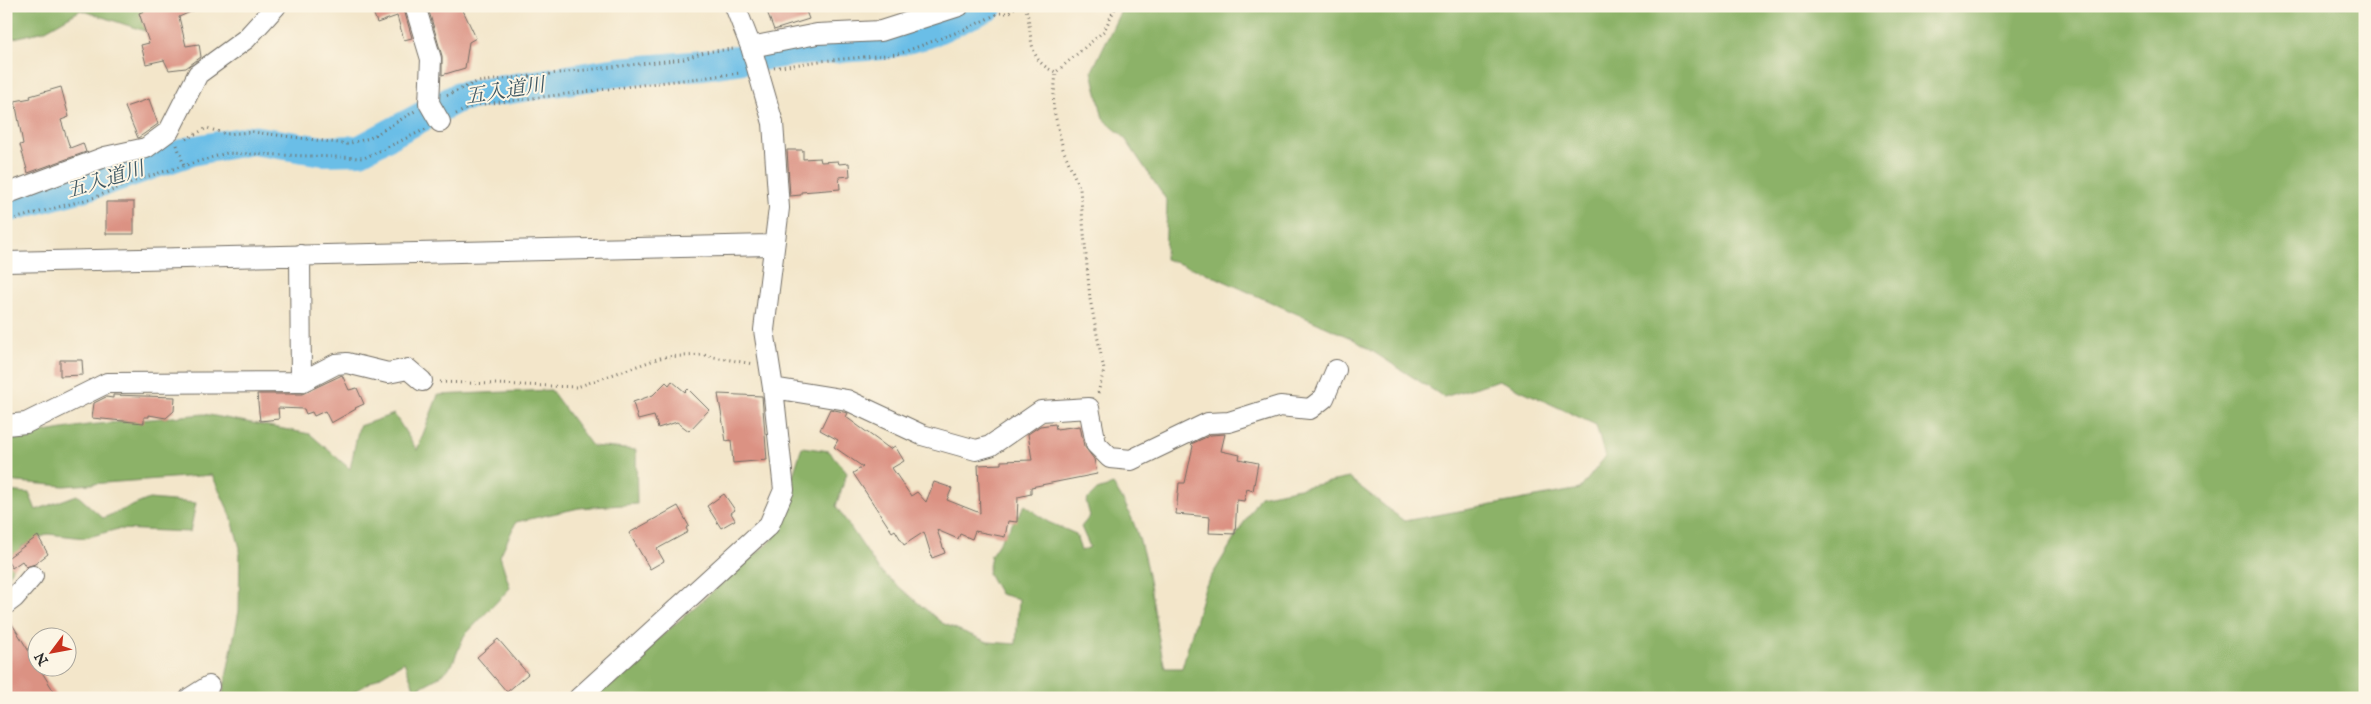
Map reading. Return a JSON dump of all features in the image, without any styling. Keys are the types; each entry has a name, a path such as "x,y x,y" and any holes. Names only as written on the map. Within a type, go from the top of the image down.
{"street":[{"path":"6,194 105,157 146,148 169,131 198,74 246,39 276,6"},
{"path":"579,698 768,525 784,490 773,388 764,330 779,208 773,123 751,48 735,6"},
{"path":"751,48 817,34 881,31 959,6"},
{"path":"419,8 431,59 429,103 440,122"},
{"path":"6,262 774,245"},
{"path":"300,255 301,382"},
{"path":"6,425 26,423 107,383 301,382 336,364 347,363 388,373 408,370 422,381"},
{"path":"773,388 847,400 922,435 976,450 990,446 1041,411 1089,408 1096,444 1110,458 1131,460 1208,423 1229,422 1280,406 1310,408 1324,398 1336,370"},
{"path":"6,604 14,598 33,576"},
{"path":"190,698 209,686"}],"path":[{"path":"1025,6 1028,14 1031,48 1048,69 1056,72"},
{"path":"1089,408 1096,399 1104,370 1090,299 1080,189 1063,149 1053,106 1056,72 1104,31 1116,6"},
{"path":"184,166 177,144 207,128 226,134 254,132 347,144 370,138 429,103 477,82 684,59 704,52 751,48"},
{"path":"6,221 96,197 142,178 227,153 364,158 475,105 758,71"},
{"path":"422,381 576,387 663,357 703,355 770,366"}],"green space":[{"path":"6,6 155,6 143,12 145,31 81,10 44,31 6,40"},
{"path":"1123,6 1139,6 1150,11 1156,6 2365,6 2365,698 590,698 773,539 802,447 829,451 847,473 836,506 879,570 942,623 988,642 1016,644 1019,599 1000,594 988,573 991,555 1025,505 1048,522 1076,534 1081,551 1090,547 1081,527 1090,516 1086,501 1097,490 1113,485 1126,505 1142,549 1165,668 1182,668 1205,587 1260,496 1349,478 1404,521 1580,489 1605,457 1596,425 1499,380 1444,397 1353,339 1204,272 1165,259 1167,201 1124,137 1103,119 1092,71"},
{"path":"551,390 592,446 636,450 637,504 579,508 516,522 500,556 510,588 464,636 452,665 439,677 415,690 404,662 344,698 222,698 239,611 240,548 231,516 212,475 64,486 6,481 6,442 26,435 88,425 204,414 310,434 350,469 359,426 394,414 417,450 438,395"},
{"path":"6,491 29,493 36,510 77,495 103,518 149,499 196,503 190,532 118,529 85,538 48,534 21,547 6,583"}],"building":[{"path":"142,6 204,6 179,17 186,46 199,44 201,57 186,68 169,70 164,60 146,64 141,45 149,43 139,13 144,11"},
{"path":"371,6 403,6 412,38 404,40 397,16 377,23"},
{"path":"431,6 461,6 476,38 469,42 465,68 442,75 442,56 428,8"},
{"path":"765,6 804,6 809,19 774,30"},
{"path":"61,87 69,117 61,120 70,148 83,143 86,152 28,173 20,145 23,144 15,101 31,98 30,96"},
{"path":"149,99 158,124 138,138 125,107"},
{"path":"787,150 803,150 803,159 820,158 821,162 838,161 839,164 849,163 850,176 839,177 840,189 801,192 801,195 790,196"},
{"path":"106,202 134,202 134,234 106,234"},
{"path":"60,360 82,360 83,375 60,376"},
{"path":"342,375 349,390 357,388 364,404 356,409 331,423 325,411 314,416 312,412 306,414 304,409 278,408 279,419 260,421 257,394 302,394"},
{"path":"672,381 685,392 688,389 709,410 689,431 677,422 658,428 654,416 638,420 633,402 653,395 666,382 669,385"},
{"path":"718,394 762,396 767,460 733,463 731,440 726,441"},
{"path":"113,395 175,397 174,411 166,418 149,415 149,417 144,417 144,423 92,418 94,403 106,397 113,398"},
{"path":"830,409 848,413 846,417 890,449 895,446 904,461 892,468 911,496 917,492 926,502 934,482 952,488 947,500 980,513 978,465 1001,464 1001,461 1032,460 1028,434 1040,426 1055,424 1056,429 1080,426 1084,446 1094,459 1097,474 1031,487 1031,494 1018,497 1017,522 1008,521 1005,537 975,531 972,539 960,534 958,539 937,530 945,553 932,558 924,532 904,545 895,530 892,532 853,473 863,467 834,447 838,440 820,430"},
{"path":"1225,434 1221,451 1240,455 1239,459 1258,463 1253,491 1247,489 1244,501 1237,500 1235,534 1209,533 1210,517 1176,514 1179,483 1185,483 1193,446 1191,444 1211,435"},
{"path":"724,494 735,510 731,513 735,520 721,528 707,506"},
{"path":"678,506 689,526 686,528 688,532 657,549 664,561 650,569 629,533"},
{"path":"38,536 48,554 35,564 26,567 22,561 12,568 6,559"},
{"path":"7,616 28,650 28,676 44,676 58,698 6,698"},
{"path":"498,639 528,674 507,692 477,657"}],"waterway":[{"name":"五入道川","path":"6,208 104,181 191,151 252,140 323,151 360,150 459,97 618,72 704,65 794,51 883,45 926,34 988,6"}]}
